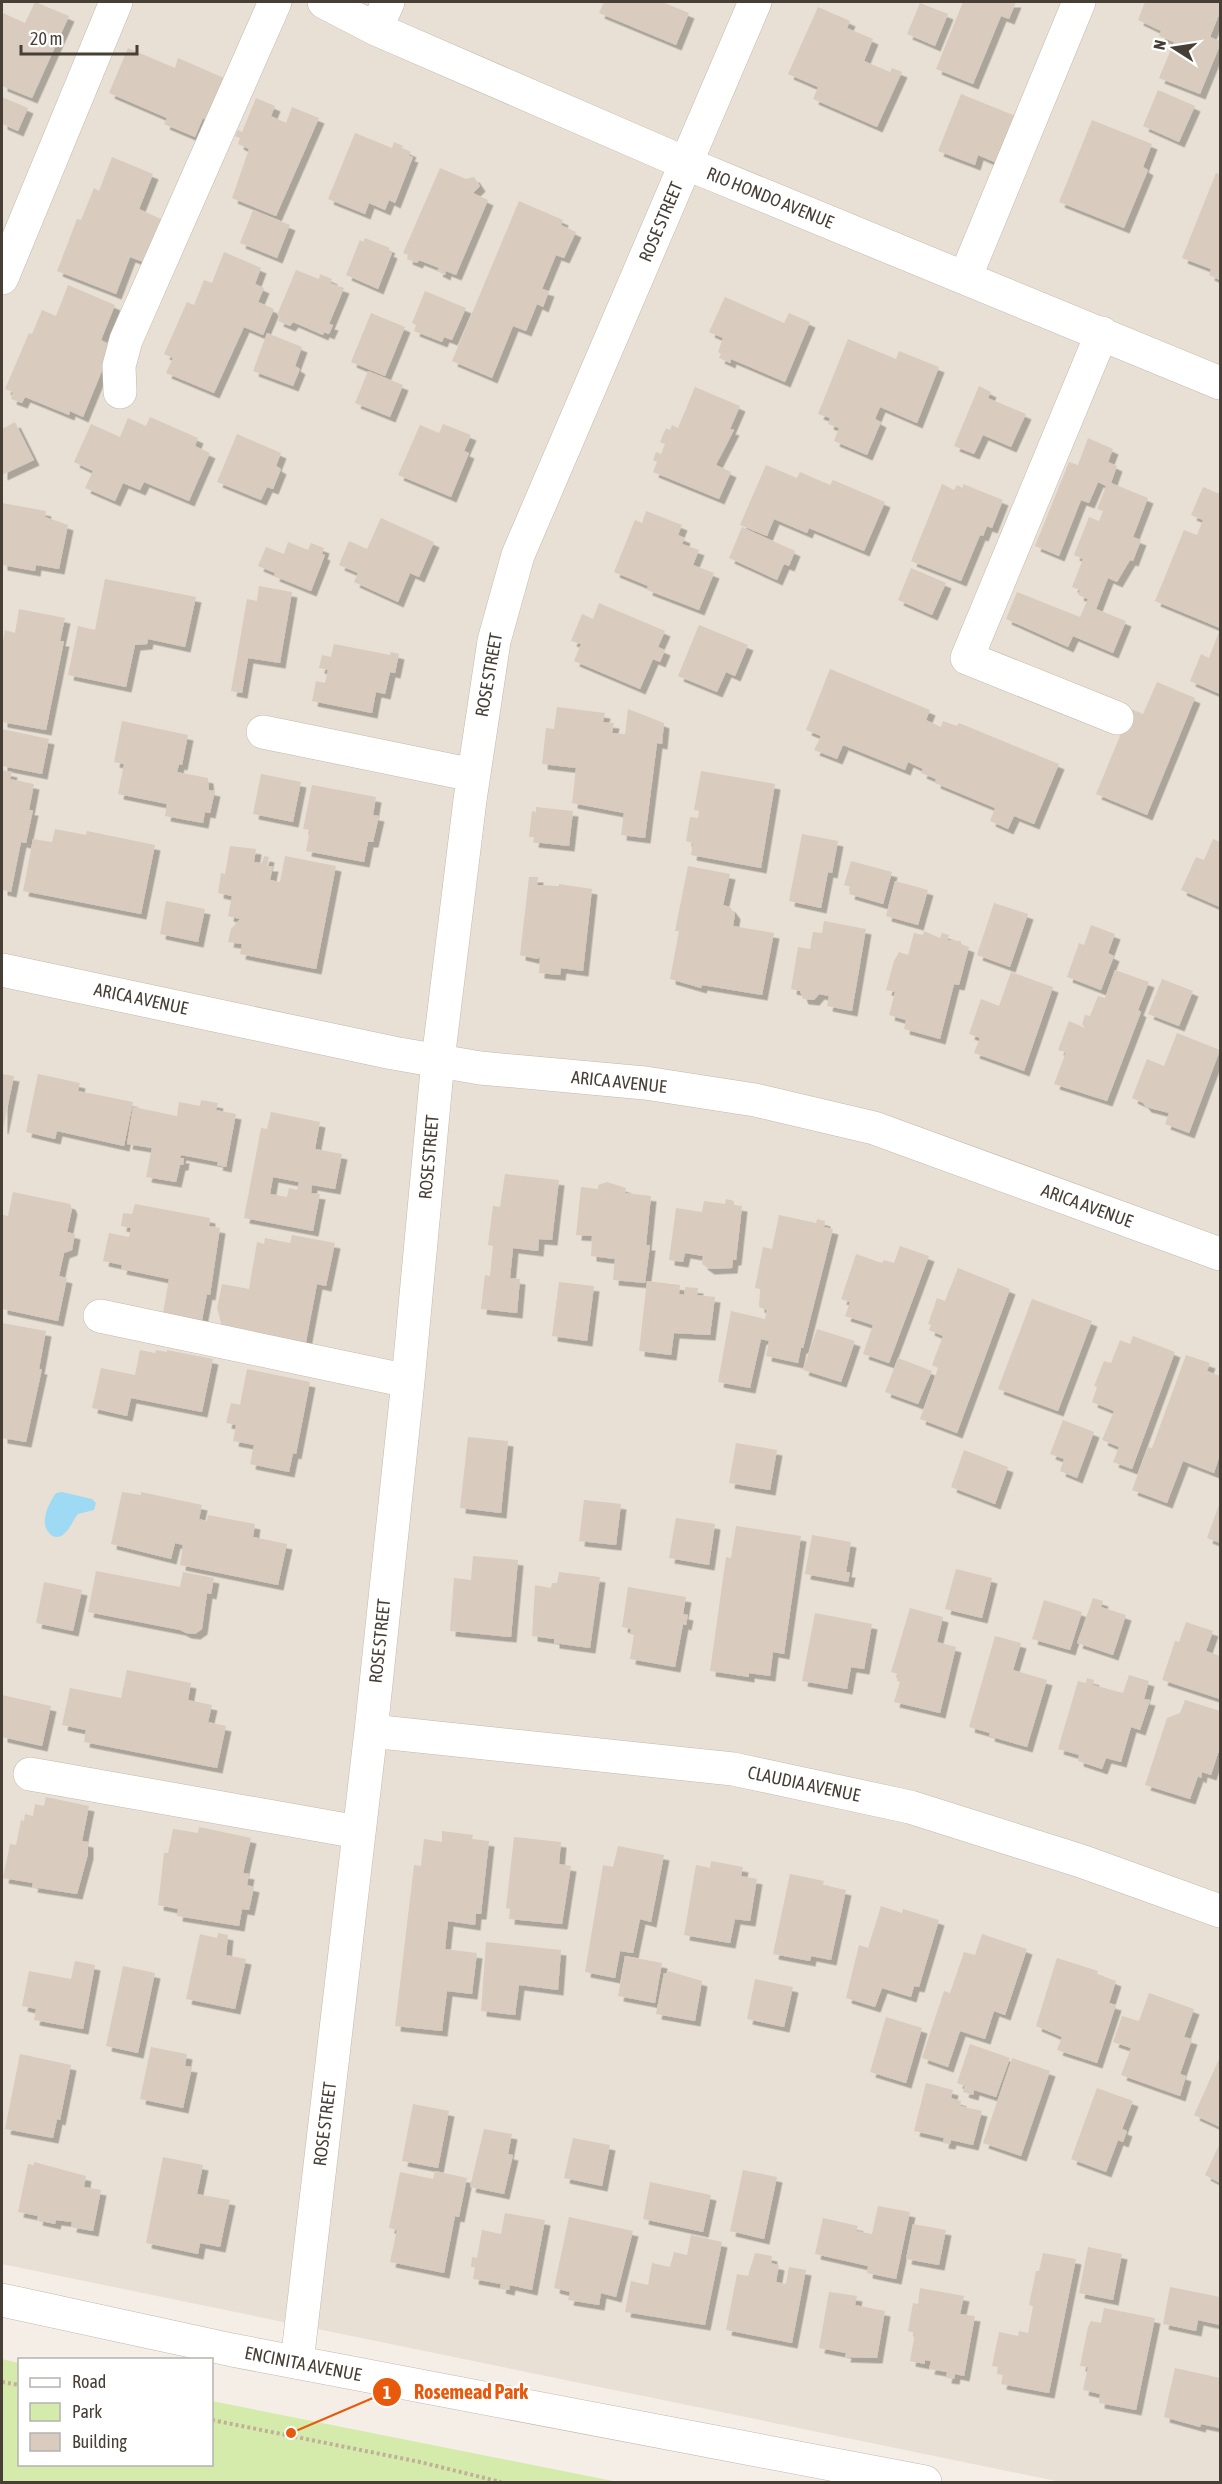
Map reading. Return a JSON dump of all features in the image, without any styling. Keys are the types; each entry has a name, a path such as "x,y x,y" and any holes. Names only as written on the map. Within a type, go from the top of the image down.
{"street":[{"path":"2,278 116,2"},
{"path":"120,392 118,366 126,340 275,2"},
{"name":"RIO HONDO AVENUE","path":"324,2 382,15 685,163 1221,383"},
{"name":"ROSE STREET","path":"297,2362 371,1731 408,1381 438,1060 473,775 494,641 518,555 755,2"},
{"path":"965,278 1079,2"},
{"path":"1102,333 966,658 1117,718"},
{"path":"263,732 473,775"},
{"name":"ARICA AVENUE","path":"2,970 480,1068 656,1085 755,1100 874,1128 1221,1254"},
{"path":"100,1316 408,1381"},
{"name":"CLAUDIA AVENUE","path":"371,1731 733,1769 910,1807 1081,1861 1221,1911"},
{"path":"30,1774 358,1832"},
{"name":"ENCINITA AVENUE","path":"2,2300 297,2362 925,2482"}],"path":[{"path":"2,2382 18,2385"},
{"path":"213,2420 420,2462 501,2482"}],"shaded area":[{"path":"2,2 1220,2 1220,2482 1061,2482 2,2264"}],"green space":[{"path":"2,2359 18,2363 18,2466 213,2466 213,2401 618,2482 2,2482"}],"water":[{"path":"62,1492 92,1499 96,1503 94,1510 78,1514 66,1532 57,1537 47,1531 45,1519 54,1496"}],"building":[{"path":"35,2 69,16 32,98 2,86 2,18 3,13 25,23"},
{"path":"604,2 662,2 689,13 676,45 599,13"},
{"path":"963,2 1016,2 1009,19 1001,16 973,84 936,69"},
{"path":"1145,2 1220,2 1220,12 1210,37 1220,41 1220,45 1200,94 1159,78 1174,42 1159,36 1161,31 1138,20"},
{"path":"920,3 948,14 935,46 907,34"},
{"path":"818,7 850,21 847,28 873,39 864,61 890,72 892,68 902,72 877,127 813,99 818,87 788,74"},
{"path":"128,48 175,68 178,58 224,78 206,120 203,118 195,137 164,124 167,118 109,93"},
{"path":"1158,90 1195,106 1179,142 1143,126"},
{"path":"961,94 1018,117 999,164 978,155 975,165 938,151"},
{"path":"2,97 28,108 18,131 2,124"},
{"path":"256,98 275,106 271,116 286,123 292,107 319,118 276,216 232,198 249,149 238,144 240,138 235,136 238,130 242,132"},
{"path":"1092,120 1152,144 1143,167 1148,170 1124,228 1059,202"},
{"path":"355,133 392,148 394,142 411,152 409,156 413,157 395,203 389,200 385,210 369,203 365,214 328,199"},
{"path":"112,157 153,174 139,209 163,220 146,263 130,257 116,294 57,271 77,219 81,220 94,188 99,191"},
{"path":"440,168 466,179 474,177 480,186 473,193 488,200 456,275 446,271 445,275 437,271 439,268 419,260 417,263 407,259 408,255 403,253"},
{"path":"1216,173 1220,175 1220,280 1209,275 1211,269 1182,258"},
{"path":"519,201 563,220 561,225 576,232 564,258 556,255 542,289 549,291 543,307 537,304 526,331 513,326 492,378 452,361"},
{"path":"253,210 290,225 277,258 240,243"},
{"path":"365,238 390,248 388,251 392,253 378,289 346,275 360,240 363,242"},
{"path":"224,252 261,268 255,284 264,288 258,302 274,309 263,335 244,327 214,393 166,373 173,358 164,354 187,302 194,305 204,280 212,283"},
{"path":"296,270 319,279 320,274 332,279 330,283 344,288 329,324 333,325 329,334 324,332 323,335 293,322 290,326 278,321 280,316 277,315"},
{"path":"68,285 115,305 101,340 112,346 83,417 70,411 69,415 25,397 22,403 11,399 13,392 5,389 29,333 32,334 42,310 56,316"},
{"path":"425,291 466,308 452,340 444,337 442,342 414,331 416,325 412,323"},
{"path":"725,297 784,323 789,313 810,322 785,382 731,359 730,363 719,358 721,354 718,352 723,338 709,332"},
{"path":"371,313 405,327 385,376 351,362"},
{"path":"267,333 302,347 295,366 300,369 293,386 253,371"},
{"path":"848,339 896,359 899,351 939,367 917,423 880,407 875,419 881,422 867,455 834,441 839,428 828,424 830,418 818,414"},
{"path":"368,371 403,385 390,417 355,403"},
{"path":"979,386 991,392 988,398 1026,414 1011,447 983,435 974,454 954,446"},
{"path":"695,387 740,406 730,429 734,430 716,465 731,472 719,499 653,472 657,462 653,460 656,452 661,454 665,444 660,442 666,428 670,430 672,425 678,428"},
{"path":"150,417 198,438 195,446 210,453 189,501 144,482 140,490 123,483 115,501 85,488 93,471 74,462 91,424 120,437 128,418 146,426"},
{"path":"15,422 34,460 2,475 2,429"},
{"path":"443,424 471,435 464,451 469,453 451,497 398,475 420,425 439,433"},
{"path":"237,434 281,453 276,466 281,469 273,489 267,487 261,500 217,482"},
{"path":"1088,438 1113,449 1108,462 1117,466 1111,483 1148,498 1133,537 1141,540 1133,561 1130,560 1117,582 1108,578 1096,609 1126,621 1113,653 1073,636 1068,647 1006,619 1017,592 1080,617 1088,599 1078,595 1080,590 1072,587 1083,559 1074,555 1089,517 1099,521 1103,511 1097,509 1106,486 1098,482 1089,503 1081,500 1059,556 1035,546 1069,462 1078,465"},
{"path":"766,465 797,478 800,472 830,485 833,480 885,502 864,551 809,528 807,533 774,519 767,536 740,525"},
{"path":"942,484 954,490 957,485 963,488 963,484 1003,500 992,528 987,526 983,536 980,535 961,581 911,561"},
{"path":"1203,487 1220,494 1220,628 1155,601 1184,530 1197,535 1203,520 1191,515"},
{"path":"2,503 46,511 45,517 68,525 59,569 36,565 35,571 2,565"},
{"path":"646,511 682,525 678,535 685,538 682,544 699,550 693,565 714,573 699,610 647,590 648,586 614,572 635,520 642,523"},
{"path":"381,518 434,542 419,577 410,573 398,602 354,582 358,573 339,565 349,541 367,549"},
{"path":"742,527 795,551 789,566 784,564 777,580 729,558"},
{"path":"288,542 308,550 311,543 324,548 322,554 325,555 311,591 274,576 275,573 258,566 266,547 284,554"},
{"path":"911,568 946,583 932,615 898,600"},
{"path":"105,579 196,597 185,647 148,639 147,644 135,645 126,687 68,675 78,626 95,630"},
{"path":"259,586 292,592 280,663 248,658 242,693 231,691 247,599 257,601"},
{"path":"599,603 665,631 658,647 665,650 660,662 653,659 640,689 574,661 581,644 571,641 582,614 593,619"},
{"path":"19,609 65,618 60,641 64,641 46,730 2,722 2,646 5,630 15,633"},
{"path":"699,625 748,645 735,676 726,672 717,692 678,676"},
{"path":"1220,629 1220,694 1190,681 1201,654 1209,658"},
{"path":"334,644 390,655 391,652 399,654 395,673 390,672 385,694 376,692 372,713 312,701 316,681 325,683 328,670 319,668 322,655 331,657"},
{"path":"830,669 930,710 926,720 941,727 943,721 957,726 959,723 1059,764 1034,824 1014,816 1008,829 990,821 995,808 935,783 936,779 921,773 923,769 908,762 905,770 843,745 837,759 814,750 821,736 806,730"},
{"path":"1157,682 1195,698 1147,815 1096,794 1131,709 1143,714"},
{"path":"557,707 605,713 603,722 614,723 612,733 625,734 628,709 664,723 662,744 657,743 645,838 621,835 624,813 572,803 576,768 542,764 546,728 554,729"},
{"path":"122,721 188,735 182,765 179,764 177,772 208,778 209,790 215,791 210,813 205,812 203,823 165,816 167,804 118,794 124,764 114,762"},
{"path":"2,729 49,739 42,774 2,766"},
{"path":"2,770 12,772 10,779 34,784 29,810 33,810 26,843 21,842 11,892 2,890"},
{"path":"701,771 775,784 761,868 691,855 693,843 686,841 690,817 698,818 699,811 694,810"},
{"path":"261,774 301,782 293,822 253,814"},
{"path":"312,785 376,797 373,815 379,816 373,842 368,842 364,862 306,851 310,830 303,829"},
{"path":"536,807 573,811 569,846 533,842 534,837 529,837 532,811 536,812"},
{"path":"55,829 86,835 87,831 155,845 141,914 23,891 33,839 52,842"},
{"path":"802,834 838,841 832,873 828,872 821,908 789,901"},
{"path":"1213,839 1220,842 1220,907 1181,890 1196,857 1204,860"},
{"path":"230,846 256,849 254,862 262,863 264,856 269,857 267,866 273,866 270,880 280,882 285,856 336,866 316,969 240,954 242,944 228,942 231,929 240,919 228,916 232,896 218,893 221,873 225,874"},
{"path":"851,861 892,872 883,904 849,894 851,887 844,885"},
{"path":"688,866 730,874 723,905 730,907 735,914 733,926 774,933 762,995 702,985 701,988 670,979 679,931 675,931"},
{"path":"529,877 538,877 537,885 559,886 559,884 592,889 583,971 561,968 560,975 539,973 540,957 537,959 520,955"},
{"path":"895,881 928,890 918,925 886,916"},
{"path":"166,901 205,909 198,942 160,934"},
{"path":"994,903 1028,914 1010,967 977,955"},
{"path":"824,921 866,929 852,1011 827,1006 829,996 819,994 814,1000 803,999 800,991 791,989 798,947 810,949 813,932 822,933"},
{"path":"1091,925 1115,934 1108,953 1114,956 1101,990 1067,977 1079,943 1084,945"},
{"path":"924,931 940,938 942,933 949,935 947,940 961,941 961,944 969,947 959,985 954,984 940,1039 904,1029 906,1020 889,1015 895,992 886,990 894,961 899,952 908,955 914,933 923,935"},
{"path":"1115,970 1149,982 1138,1010 1141,1012 1107,1101 1054,1084 1066,1052 1058,1050 1069,1021 1085,1028 1082,1024 1085,1015 1090,1016 1098,996 1105,998"},
{"path":"1011,972 1053,987 1024,1071 974,1053 980,1038 969,1034 981,999 999,1006"},
{"path":"1162,979 1193,991 1179,1026 1148,1014"},
{"path":"1177,1033 1220,1050 1189,1133 1165,1124 1169,1113 1146,1107 1132,1098 1147,1059 1164,1066"},
{"path":"2,1074 14,1076 3,1129 2,1128"},
{"path":"38,1074 80,1083 78,1091 133,1102 124,1146 57,1131 55,1139 26,1132"},
{"path":"201,1100 218,1103 216,1110 236,1114 226,1167 217,1165 218,1162 181,1155 180,1158 184,1158 183,1165 180,1165 176,1182 146,1177 152,1148 127,1144 133,1107 177,1116 179,1102 200,1106"},
{"path":"271,1112 320,1122 315,1149 342,1154 335,1189 312,1185 311,1193 320,1194 313,1231 244,1218 261,1128 267,1129","holes":["273,1177 299,1182 297,1190 289,1188 287,1197 270,1194"]},
{"path":"505,1174 559,1180 552,1240 539,1239 538,1251 513,1248 510,1278 520,1279 517,1313 481,1309 485,1275 490,1276 493,1246 488,1245 493,1206 500,1207"},
{"path":"607,1182 626,1188 625,1193 651,1196 646,1245 650,1245 645,1283 613,1280 615,1259 591,1256 592,1236 576,1235 581,1187 598,1189 598,1185"},
{"path":"13,1192 70,1204 72,1209 67,1232 75,1234 72,1250 64,1253 59,1276 67,1278 58,1321 2,1309 2,1223 3,1215 8,1216"},
{"path":"726,1199 734,1201 734,1205 742,1206 736,1260 733,1260 732,1268 709,1269 702,1264 703,1256 685,1253 683,1262 669,1260 676,1208 702,1212 704,1201 725,1204"},
{"path":"135,1204 210,1218 209,1226 220,1228 210,1295 207,1294 202,1320 163,1313 169,1279 121,1269 122,1265 103,1261 109,1233 129,1237 131,1228 121,1226 123,1213 132,1214"},
{"path":"779,1215 816,1223 817,1219 825,1221 824,1227 833,1229 798,1363 766,1356 769,1341 761,1339 750,1388 718,1382 731,1311 765,1319 767,1310 759,1307 760,1289 755,1288 763,1247 772,1249"},
{"path":"292,1235 335,1243 326,1286 317,1284 306,1342 222,1326 217,1308 222,1284 249,1289 257,1242 264,1244 265,1238 290,1243"},
{"path":"900,1246 929,1256 889,1363 863,1354 873,1325 845,1316 850,1302 841,1299 856,1254 882,1263 884,1260 894,1263"},
{"path":"958,1268 1010,1289 957,1433 920,1419 938,1368 932,1365 943,1336 929,1330 931,1325 928,1324 937,1298 945,1301"},
{"path":"647,1281 680,1285 679,1294 684,1295 685,1287 698,1288 697,1295 715,1297 710,1335 674,1333 671,1355 639,1351"},
{"path":"559,1282 594,1286 587,1341 552,1336"},
{"path":"1032,1299 1092,1321 1058,1411 998,1389"},
{"path":"2,1323 46,1331 39,1369 42,1369 26,1442 2,1438"},
{"path":"817,1329 855,1341 841,1382 803,1370"},
{"path":"1133,1336 1175,1352 1132,1469 1113,1462 1119,1447 1102,1440 1114,1411 1092,1402 1097,1387 1094,1386 1104,1361 1111,1363 1120,1340 1130,1344"},
{"path":"140,1350 155,1353 156,1350 167,1352 167,1350 213,1359 202,1412 131,1398 127,1416 92,1408 101,1368 135,1375"},
{"path":"1186,1355 1210,1363 1207,1371 1220,1376 1220,1454 1214,1473 1183,1461 1167,1503 1132,1490 1148,1447 1152,1448"},
{"path":"898,1358 932,1371 918,1404 885,1392"},
{"path":"247,1369 310,1382 296,1454 293,1453 289,1472 250,1464 254,1445 233,1441 236,1425 226,1423 231,1403 240,1405"},
{"path":"1063,1420 1094,1432 1077,1478 1060,1471 1064,1459 1050,1454"},
{"path":"468,1437 508,1441 501,1513 460,1508"},
{"path":"736,1443 777,1450 770,1490 729,1483"},
{"path":"964,1450 1008,1467 995,1504 951,1487"},
{"path":"122,1492 141,1495 141,1492 202,1505 199,1519 207,1521 208,1515 255,1524 253,1537 287,1544 278,1585 180,1565 183,1545 175,1543 171,1559 111,1544"},
{"path":"584,1500 621,1504 616,1545 579,1541"},
{"path":"1220,1502 1220,1543 1207,1538"},
{"path":"676,1518 715,1524 709,1565 669,1558"},
{"path":"736,1526 801,1536 784,1654 773,1652 770,1676 749,1673 749,1677 710,1671 726,1557 731,1558"},
{"path":"812,1535 851,1542 846,1572 850,1572 848,1582 805,1574"},
{"path":"473,1556 518,1560 511,1637 450,1631 454,1578 471,1580"},
{"path":"956,1569 992,1578 982,1618 945,1609"},
{"path":"96,1571 180,1587 183,1572 214,1578 211,1594 207,1593 202,1629 195,1634 186,1633 88,1612"},
{"path":"559,1572 600,1577 590,1648 554,1643 554,1639 532,1636 535,1585 551,1588 552,1583 557,1583"},
{"path":"44,1582 82,1590 73,1631 36,1623"},
{"path":"628,1587 686,1597 683,1614 688,1615 686,1625 683,1624 675,1667 630,1659 634,1635 630,1634 631,1629 622,1627"},
{"path":"1093,1598 1103,1601 1101,1607 1126,1615 1113,1655 1077,1643"},
{"path":"1044,1600 1082,1612 1070,1650 1032,1639"},
{"path":"910,1608 943,1617 937,1642 956,1647 940,1713 894,1702 900,1682 897,1681 898,1674 891,1672"},
{"path":"815,1613 872,1624 864,1669 851,1667 847,1689 802,1681"},
{"path":"1186,1622 1213,1631 1206,1651 1220,1656 1220,1699 1162,1680 1175,1641 1179,1642"},
{"path":"995,1636 1021,1643 1013,1670 1047,1680 1027,1747 989,1736 990,1733 969,1727"},
{"path":"127,1670 191,1683 188,1700 212,1705 208,1722 226,1726 217,1768 84,1742 86,1730 62,1725 70,1688 121,1698"},
{"path":"1129,1675 1149,1681 1144,1699 1150,1700 1140,1730 1131,1727 1121,1762 1106,1758 1102,1769 1078,1761 1079,1755 1058,1749 1078,1681 1086,1683 1087,1678 1094,1680 1093,1685 1123,1693"},
{"path":"2,1695 51,1706 42,1746 2,1737"},
{"path":"1185,1700 1220,1711 1220,1753 1218,1753 1211,1775 1202,1772 1201,1778 1198,1776 1190,1799 1145,1785 1167,1718 1180,1713"},
{"path":"46,1797 89,1806 82,1841 88,1842 88,1854 77,1894 32,1887 33,1883 3,1878 10,1844 16,1845 21,1820 24,1821 25,1814 33,1816 35,1804 44,1806"},
{"path":"199,1827 251,1838 243,1873 249,1874 247,1885 254,1887 249,1910 242,1909 239,1926 177,1916 178,1909 158,1905 164,1853 168,1853 173,1829 198,1833"},
{"path":"442,1831 473,1835 472,1839 489,1841 481,1914 476,1914 475,1925 448,1921 445,1949 477,1953 472,1994 447,1991 442,2031 395,2026 414,1865 421,1866 424,1839 442,1842"},
{"path":"514,1837 561,1842 559,1864 571,1866 562,1924 509,1919 510,1909 506,1908"},
{"path":"618,1846 664,1855 651,1922 640,1919 633,1953 620,1951 615,1978 585,1972 603,1865 613,1867"},
{"path":"711,1861 743,1867 741,1876 757,1879 750,1921 735,1919 730,1943 684,1935 696,1865 710,1868"},
{"path":"790,1874 824,1881 823,1885 846,1890 831,1960 811,1956 810,1961 773,1954"},
{"path":"881,1906 902,1913 903,1909 939,1920 919,1987 914,1986 911,1997 882,1988 875,2007 846,1998 859,1945 868,1948"},
{"path":"218,1933 228,1935 226,1955 246,1959 235,2009 186,1999 200,1934 217,1938"},
{"path":"982,1934 1027,1949 1005,2015 994,2011 985,2039 960,2031 948,2067 922,2058 944,1991 950,1993 964,1952 975,1955"},
{"path":"486,1942 561,1950 558,1990 519,1985 515,2015 481,2011"},
{"path":"625,1956 662,1963 655,2003 618,1996"},
{"path":"1057,1958 1098,1971 1097,1974 1116,1981 1109,2003 1116,2005 1097,2063 1057,2050 1062,2037 1036,2026"},
{"path":"75,1961 95,1965 83,2029 34,2020 36,2009 22,2006 29,1971 71,1979"},
{"path":"123,1966 155,1973 138,2053 106,2046"},
{"path":"668,1971 702,1981 695,2021 656,2014 664,1973 667,1974"},
{"path":"755,1979 793,1987 784,2027 747,2019"},
{"path":"1149,1993 1194,2009 1184,2037 1192,2039 1180,2074 1186,2076 1180,2096 1121,2075 1131,2048 1113,2042 1122,2016 1139,2021"},
{"path":"886,2017 922,2028 906,2083 870,2072"},
{"path":"970,2044 1010,2058 996,2097 974,2090 973,2095 963,2092 965,2086 957,2083"},
{"path":"151,2047 187,2054 185,2066 192,2067 183,2108 140,2099"},
{"path":"20,2054 71,2065 60,2120 57,2119 53,2138 5,2129"},
{"path":"1220,2057 1220,2127 1194,2115"},
{"path":"1012,2058 1050,2071 1021,2156 983,2143"},
{"path":"926,2083 953,2090 951,2098 961,2101 960,2106 982,2111 973,2145 951,2140 950,2144 943,2143 944,2138 914,2131"},
{"path":"1097,2088 1133,2101 1122,2129 1127,2131 1123,2142 1118,2140 1106,2172 1071,2159"},
{"path":"413,2104 449,2111 438,2168 402,2161"},
{"path":"484,2129 512,2134 508,2154 513,2155 504,2194 470,2187"},
{"path":"573,2138 610,2145 602,2186 564,2178"},
{"path":"1220,2143 1220,2183 1205,2175"},
{"path":"163,2157 203,2165 197,2194 230,2200 220,2247 200,2243 198,2254 146,2243"},
{"path":"34,2162 86,2176 84,2187 101,2190 93,2231 71,2227 72,2222 56,2220 55,2224 37,2220 38,2216 18,2212 28,2164 34,2165"},
{"path":"743,2170 777,2177 764,2239 730,2231"},
{"path":"435,2171 467,2178 459,2217 455,2216 444,2273 390,2262 397,2230 389,2228 400,2172 433,2179"},
{"path":"650,2182 711,2195 703,2232 643,2219"},
{"path":"878,2206 910,2212 896,2279 867,2273 868,2266 815,2254 823,2218 858,2226 856,2231 872,2234"},
{"path":"505,2213 545,2220 532,2290 510,2285 509,2290 500,2288 501,2284 473,2279 475,2267 471,2267 472,2257 477,2258 482,2230 501,2234"},
{"path":"569,2217 633,2231 616,2297 601,2293 599,2305 568,2300 570,2292 554,2288"},
{"path":"913,2224 946,2230 939,2265 906,2259"},
{"path":"691,2235 722,2242 705,2325 625,2312 631,2281 648,2285 652,2263 670,2267 674,2252 687,2255"},
{"path":"1088,2247 1122,2254 1113,2300 1079,2293"},
{"path":"755,2253 772,2256 771,2263 779,2265 776,2282 786,2284 789,2267 806,2270 792,2343 726,2330 737,2274 748,2276"},
{"path":"1043,2253 1076,2259 1049,2393 1001,2384 1003,2375 997,2374 998,2367 992,2366 999,2332 1018,2336 1019,2331 1028,2333 1033,2306 1029,2305 1036,2271 1039,2271"},
{"path":"1170,2287 1220,2297 1220,2325 1198,2320 1196,2331 1163,2324"},
{"path":"920,2288 964,2296 960,2314 975,2316 964,2376 955,2374 954,2379 946,2378 947,2372 929,2369 931,2361 925,2360 925,2364 910,2361 915,2333 908,2331 913,2303 918,2304"},
{"path":"829,2292 857,2296 855,2305 885,2311 877,2358 845,2357 846,2353 819,2348"},
{"path":"1104,2308 1155,2318 1136,2410 1099,2403 1100,2394 1083,2390 1088,2367 1080,2366 1088,2327 1091,2321 1101,2323"},
{"path":"1175,2368 1220,2378 1220,2428 1201,2424 1200,2427 1164,2417"}],"place":[{"name":"Rosemead Park","path":"291,2433"}]}
